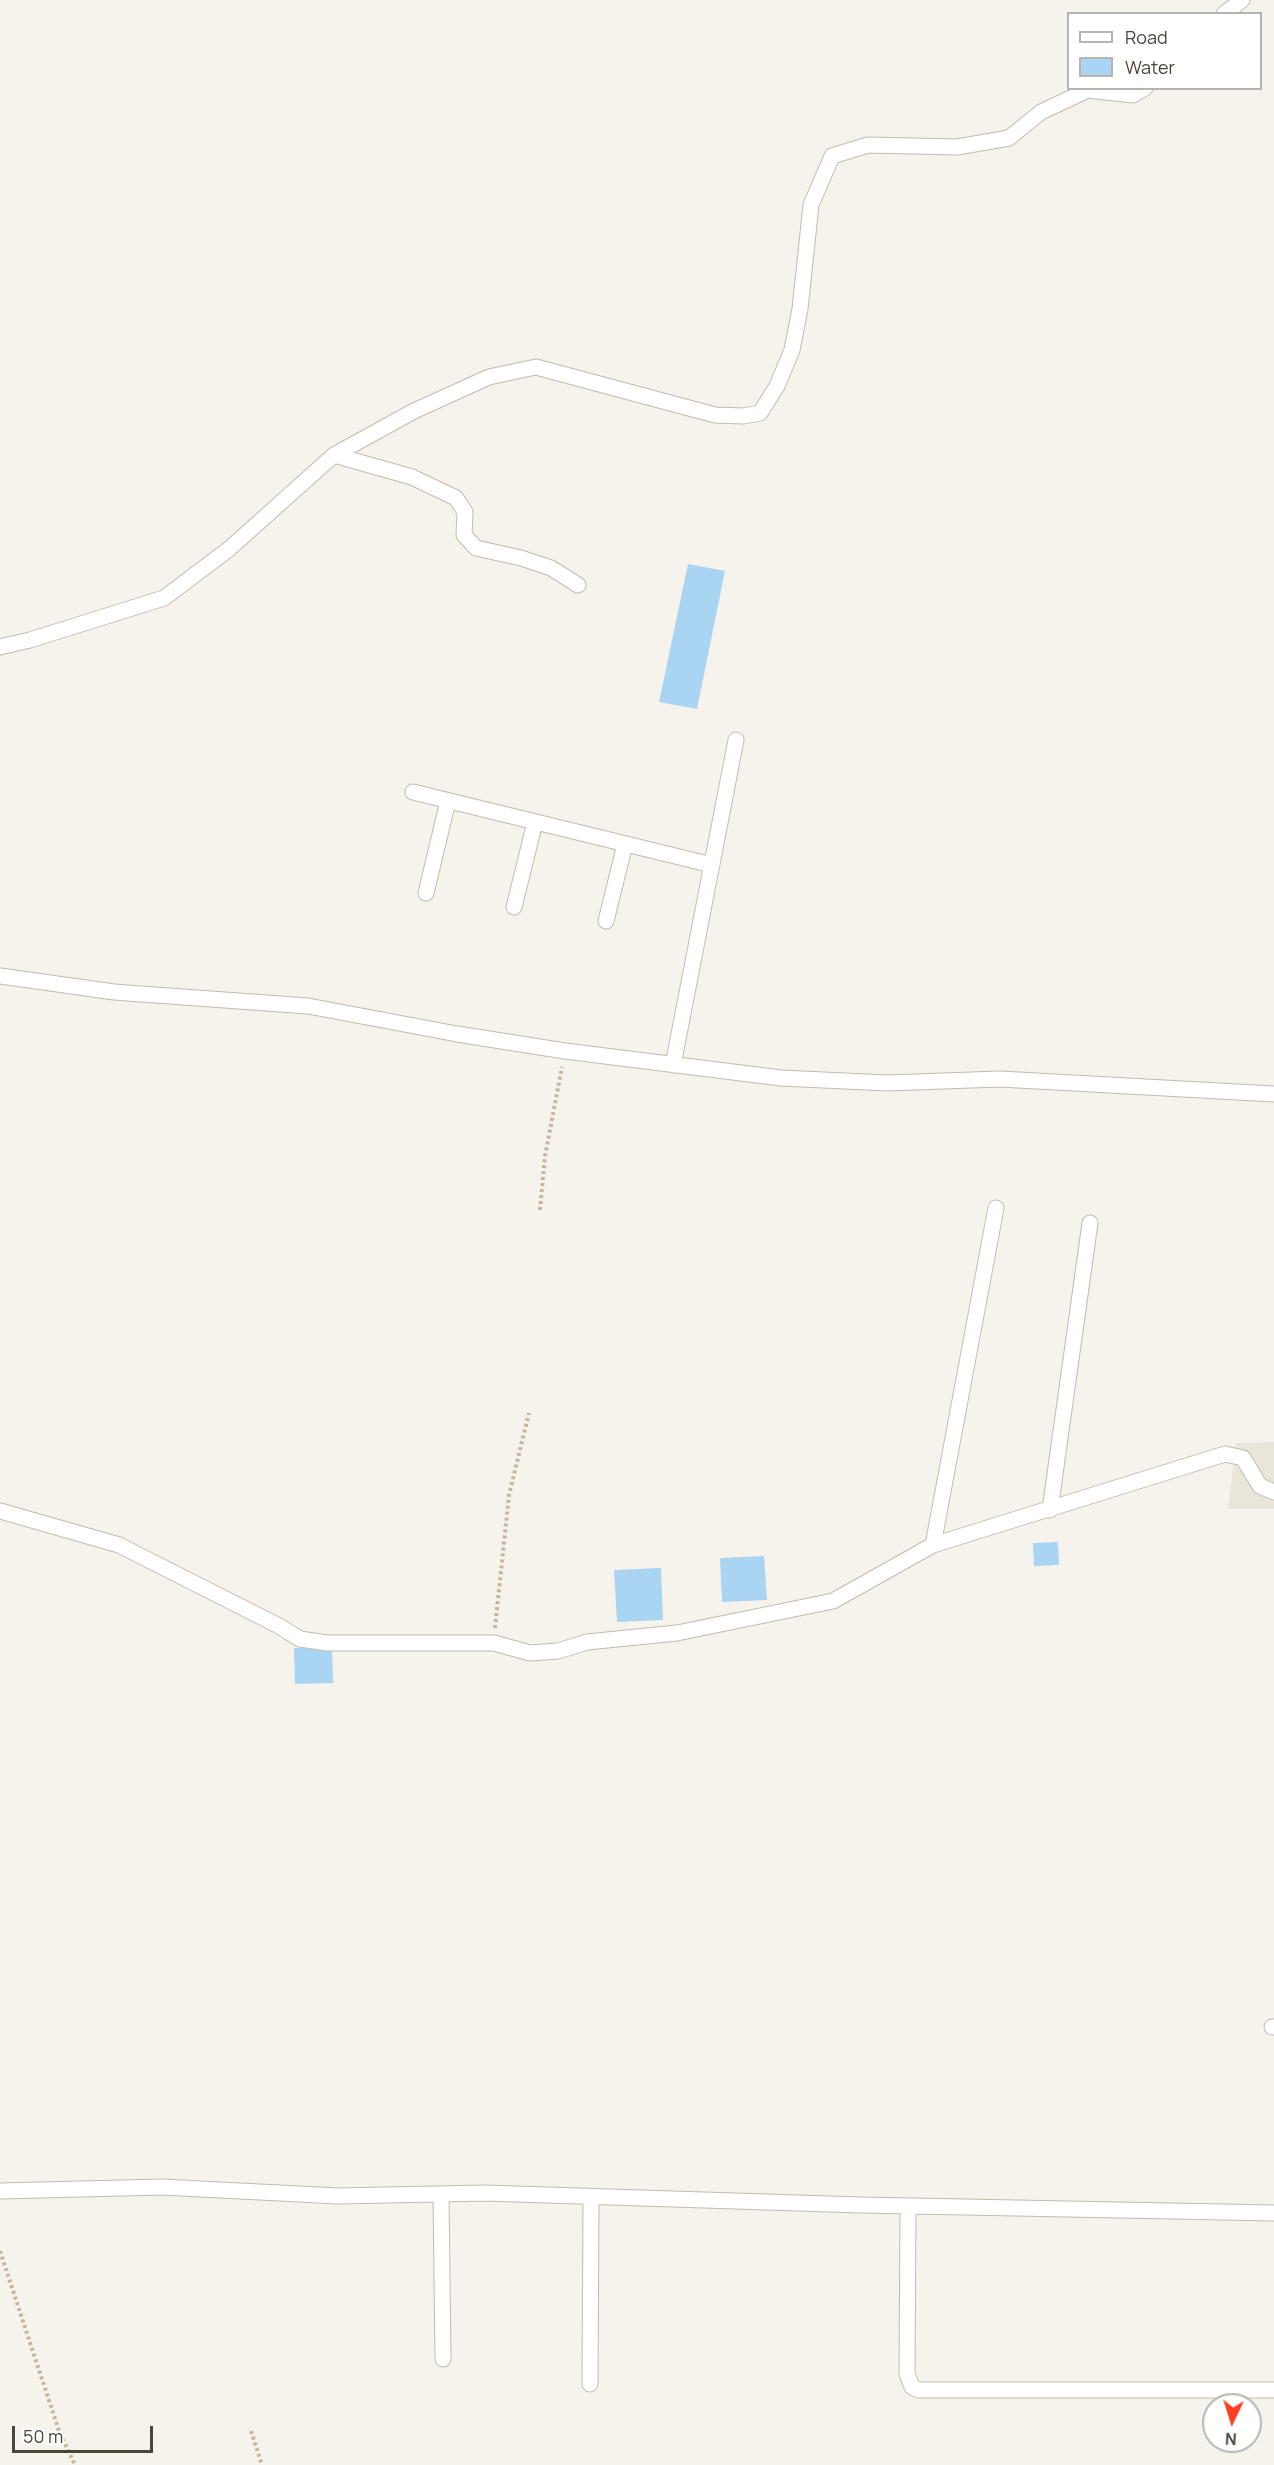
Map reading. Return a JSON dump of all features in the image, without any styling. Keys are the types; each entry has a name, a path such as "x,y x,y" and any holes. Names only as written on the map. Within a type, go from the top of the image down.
{"street":[{"path":"1227,12 1242,0"},
{"path":"0,647 30,640 164,598 230,549 334,455 414,411 489,377 536,367 715,415 743,416 760,413 777,386 792,350 800,309 811,205 832,156 868,145 957,147 1009,138 1041,112 1088,90 1133,94 1141,90"},
{"path":"334,455 412,477 456,498 465,512 464,535 476,548 521,558 551,568 578,585"},
{"path":"673,1065 736,740"},
{"path":"413,792 712,865"},
{"path":"426,893 448,801"},
{"path":"514,907 535,822"},
{"path":"606,921 625,844"},
{"path":"0,976 114,992 308,1006 457,1034 565,1051 781,1078 887,1083 1000,1079 1274,1094"},
{"path":"933,1545 996,1208"},
{"path":"1050,1509 1090,1223"},
{"path":"0,1511 119,1545 279,1626 300,1639 327,1643 494,1643 530,1653 558,1651 587,1642 677,1633 833,1601 933,1545 1225,1454 1243,1458 1260,1486 1274,1492"},
{"path":"0,2191 162,2187 338,2196 441,2194 591,2196 908,2206 1274,2213"},
{"path":"441,2194 443,2359"},
{"path":"590,2384 591,2196"},
{"path":"908,2206 907,2374 912,2387 919,2390 1274,2390"}],"path":[{"path":"540,1210 545,1156 565,1051"},
{"path":"494,1643 509,1495 529,1413"},
{"path":"0,2251 59,2431 75,2465"},
{"path":"251,2432 262,2465"}],"shaded area":[{"path":"1274,1442 1274,1509 1228,1509 1236,1443"}],"water":[{"path":"688,564 725,571 697,709 659,702"},
{"path":"1058,1542 1059,1565 1034,1566 1033,1543"},
{"path":"764,1556 767,1600 722,1602 720,1558"},
{"path":"661,1568 663,1620 617,1622 614,1570"},
{"path":"332,1647 333,1683 295,1684 294,1648"}]}
